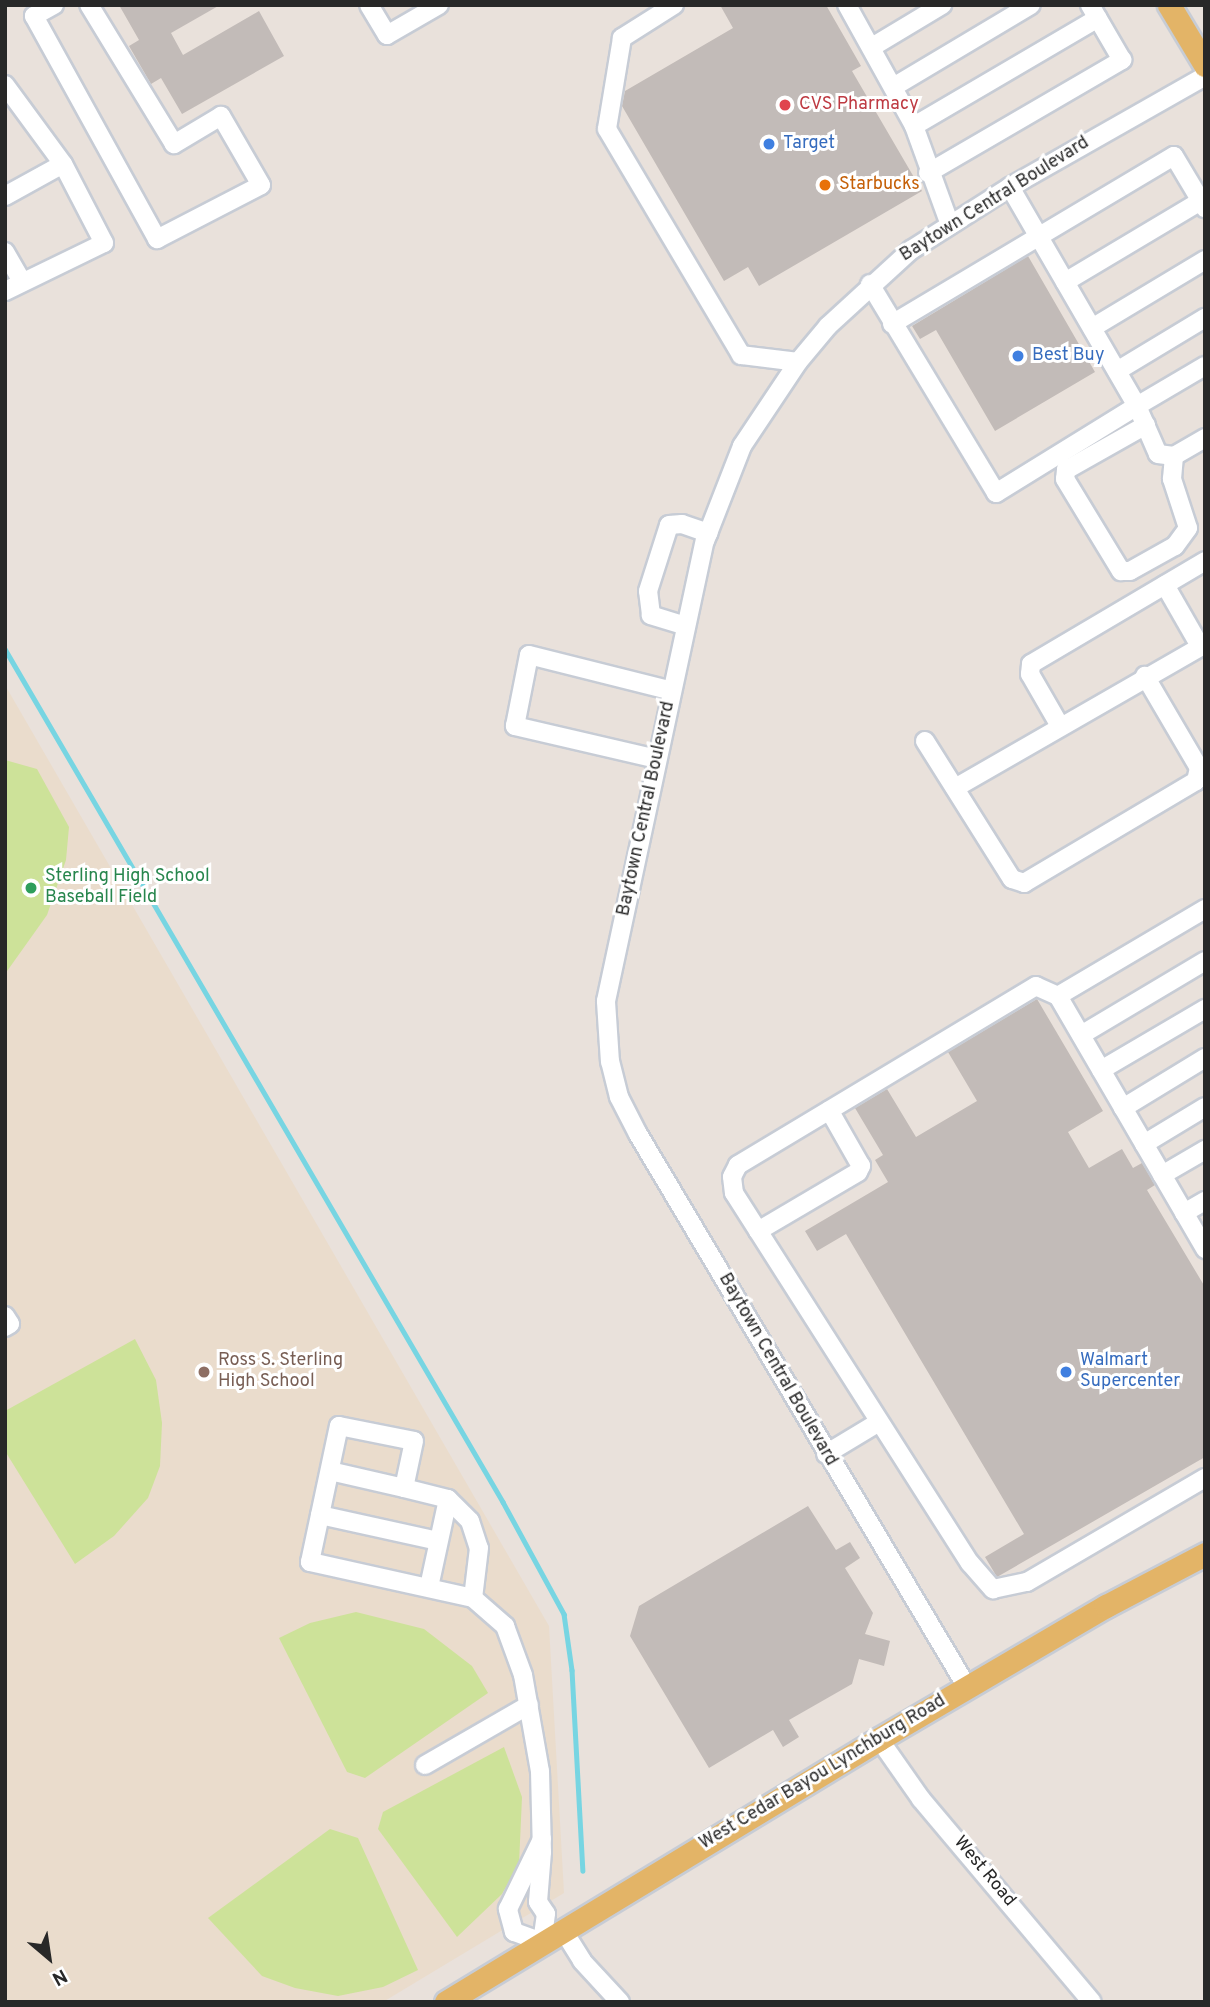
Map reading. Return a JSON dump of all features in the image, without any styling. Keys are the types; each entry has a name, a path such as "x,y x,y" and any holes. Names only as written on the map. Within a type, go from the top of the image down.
{"main road":[{"path":"1169,5 1205,65"},
{"name":"West Cedar Bayou Lynchburg Road","path":"446,2002 967,1687 1106,1606 1205,1554"}],"street":[{"path":"54,5 34,16 158,239 261,185 221,116 174,144 89,5"},
{"path":"369,5 387,35 439,5"},
{"path":"674,5 622,38 607,129 741,355 798,362"},
{"path":"847,5 895,86 914,126 928,173 950,225"},
{"path":"872,47 942,5"},
{"path":"895,86 1031,5"},
{"path":"914,126 1094,12 1122,60 928,173"},
{"name":"Baytown Central Boulevard","path":"967,1687 638,1134 619,1097 610,1062 606,1000 708,533 742,446 798,362 870,284 950,225 1010,187 1205,76"},
{"path":"5,85 63,164 104,243 5,291"},
{"path":"892,324 1174,156 1203,204 1065,282"},
{"path":"5,196 63,164"},
{"path":"1010,187 1137,406 1158,454 1174,456 1205,438"},
{"path":"5,252 22,282"},
{"path":"1092,328 1205,260"},
{"path":"870,284 996,494 1205,366"},
{"path":"1116,371 1205,318"},
{"path":"1146,425 1066,470 1065,479 1121,571 1130,571 1175,546 1188,528 1172,479 1174,456"},
{"path":"686,626 651,615 648,591 669,525 682,524 708,533"},
{"path":"1060,726 1030,674 1031,664 1205,561"},
{"path":"955,788 1145,676 1203,645 1165,585"},
{"path":"657,759 515,726 529,654 672,691"},
{"path":"925,741 1012,879 1024,883 1196,781 1199,768 1145,676"},
{"path":"1058,996 1205,909"},
{"path":"1081,1035 1205,961"},
{"path":"1205,1249 1058,996 1036,986 738,1165 732,1177 734,1193 758,1231 970,1563 993,1589 1027,1582 1205,1478"},
{"path":"1101,1070 1205,1009"},
{"path":"1123,1108 1205,1058"},
{"path":"1144,1144 1205,1107"},
{"path":"758,1231 859,1172 861,1166 829,1110"},
{"path":"1162,1175 1205,1150"},
{"path":"1184,1213 1205,1201"},
{"path":"5,1316 10,1324 5,1327"},
{"path":"826,1454 879,1422"},
{"path":"404,1488 414,1441 339,1426 310,1562 473,1598 505,1626 529,1705 540,1771 542,1839 538,1902 546,1914 542,1942 514,1933 508,1909 542,1839"},
{"path":"330,1471 448,1499 470,1521 477,1535 473,1598"},
{"path":"429,1587 448,1499"},
{"path":"320,1515 438,1541"},
{"path":"425,1765 529,1705"},
{"name":"West Road","path":"879,1739 921,1798 1092,2002"},
{"path":"563,1930 583,1961 620,2002"}],"shaded area":[{"name":"Ross S. Sterling High School","path":"5,685 549,1626 564,1893 383,2002 5,2002"}],"green space":[{"name":"Sterling High School Baseball Field","path":"5,760 37,769 69,827 66,860 47,915 5,974"},
{"path":"135,1339 156,1380 162,1423 160,1466 148,1498 114,1536 75,1564 5,1451 5,1411"},
{"path":"356,1612 424,1629 472,1666 488,1693 365,1778 347,1772 279,1638 310,1623"},
{"path":"504,1747 522,1797 519,1864 502,1894 457,1937 378,1829 383,1812"},
{"path":"330,1829 358,1838 418,1970 383,1987 338,1996 295,1988 262,1976 208,1918"}],"building":[{"path":"119,5 220,5 171,33 183,55 259,11 284,56 182,114 161,78 151,84 129,46 139,40"},
{"name":"Target","path":"720,5 826,5 861,66 852,71 922,191 759,286 748,267 724,281 622,106 625,91 733,28"},
{"name":"Best Buy","path":"1028,256 1095,372 995,431 936,330 920,339 912,326"},
{"name":"Walmart Supercenter","path":"1037,999 1103,1111 1068,1132 1089,1168 1122,1149 1133,1168 1142,1163 1155,1185 1147,1190 1205,1287 1205,1457 997,1577 985,1557 1024,1534 846,1234 817,1251 805,1231 888,1182 875,1160 883,1155 855,1108 887,1089 916,1137 977,1101 948,1052"},
{"path":"808,1506 836,1550 850,1542 860,1558 845,1568 873,1613 865,1634 890,1641 884,1666 859,1659 852,1684 789,1720 799,1737 783,1747 773,1730 709,1768 630,1636 639,1606"}],"waterway":[{"path":"5,649 503,1502 564,1614 572,1670 583,1871"}],"place":[{"name":"CVS Pharmacy","path":"785,105"},
{"name":"Target","path":"769,144"},
{"name":"Starbucks","path":"825,185"},
{"name":"Best Buy","path":"1018,356"},
{"name":"Sterling High School Baseball Field","path":"31,888"},
{"name":"Ross S. Sterling High School","path":"204,1372"},
{"name":"Walmart Supercenter","path":"1066,1372"}]}
